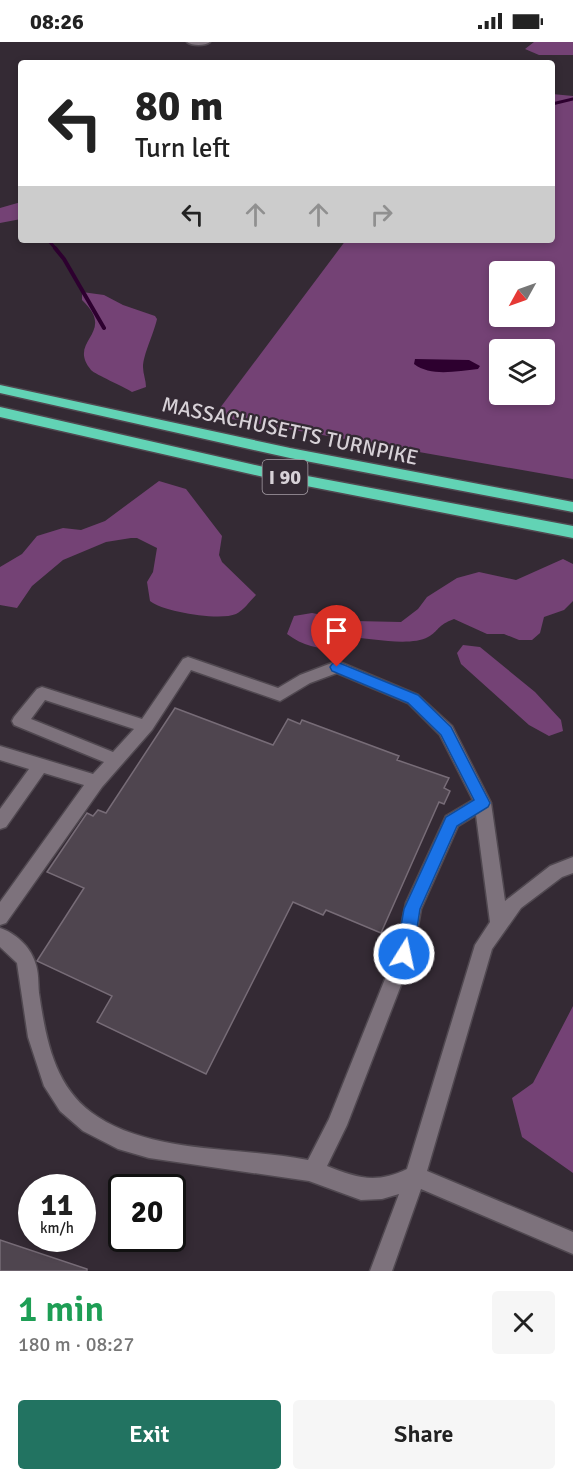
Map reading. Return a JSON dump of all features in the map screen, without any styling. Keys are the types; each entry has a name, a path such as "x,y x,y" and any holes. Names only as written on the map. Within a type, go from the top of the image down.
{"highway":[{"name":"MASSACHUSETTS TURNPIKE","path":"0,389 290,453 573,507"},
{"name":"MASSACHUSETTS TURNPIKE","path":"0,412 286,477 573,532"}],"street":[{"path":"191,42 206,42"},
{"path":"0,916 96,782 146,726 188,663 280,695 305,680 337,667 413,699 446,731 483,803 499,922"},
{"path":"116,760 21,721 42,693 146,726"},
{"path":"0,753 96,782"},
{"path":"0,822 41,765"},
{"path":"313,1172 337,1125 404,954 412,909 452,821 483,803"},
{"path":"381,1271 415,1176 484,945 514,902 556,871 573,865"},
{"path":"0,936 15,947 26,962 37,1042 50,1079 67,1104 90,1124 127,1142 167,1152 250,1160 313,1172 365,1190 392,1189 415,1176"},
{"path":"415,1176 573,1243"}],"shaded area":[{"path":"534,42 573,42 573,55 539,55 525,49"},
{"path":"555,94 573,96 573,479 214,416 344,243 555,243"},
{"path":"18,203 18,220 0,223 0,208"},
{"path":"82,292 104,295 123,305 155,316 157,319 143,362 146,387 132,392 91,370 85,360 84,351 94,329 95,321 92,312 82,300"},
{"path":"415,359 469,360 480,366 478,369 436,372 414,364"},
{"path":"159,481 186,489 222,536 219,555 222,562 256,595 241,611 228,616 205,616 167,609 150,601 147,582 153,572 157,548 137,538 106,542 63,560 32,586 17,608 0,605 0,567 22,554 37,536 63,528 81,530 105,521"},
{"path":"563,559 573,564 573,601 564,610 544,617 540,633 532,640 519,640 504,634 487,634 454,619 420,640 400,642 349,637 338,649 311,646 287,634 294,616 312,613 354,621 401,622 418,609 427,597 457,578 479,572 516,580"},
{"path":"463,645 480,647 535,692 561,720 563,731 549,736 529,725 461,664 457,653"},
{"path":"573,1006 573,1173 522,1137 512,1098 533,1083"}],"building":[{"path":"175,708 273,745 288,719 300,724 302,720 399,756 397,760 449,778 444,788 450,791 444,804 439,802 381,933 326,910 323,915 293,902 206,1074 97,1022 112,996 37,961 84,888 47,872 87,813 93,816 98,810 106,813"},
{"path":"0,1240 18,1246 18,1252 36,1252 87,1269 87,1271 0,1271"}],"waterway":[{"path":"555,103 573,99"},
{"path":"51,243 56,249"},
{"path":"55,248 64,259 104,328"}],"route":[{"path":"337,667 413,699 446,731 483,803 452,821 412,909 404,954"}]}
